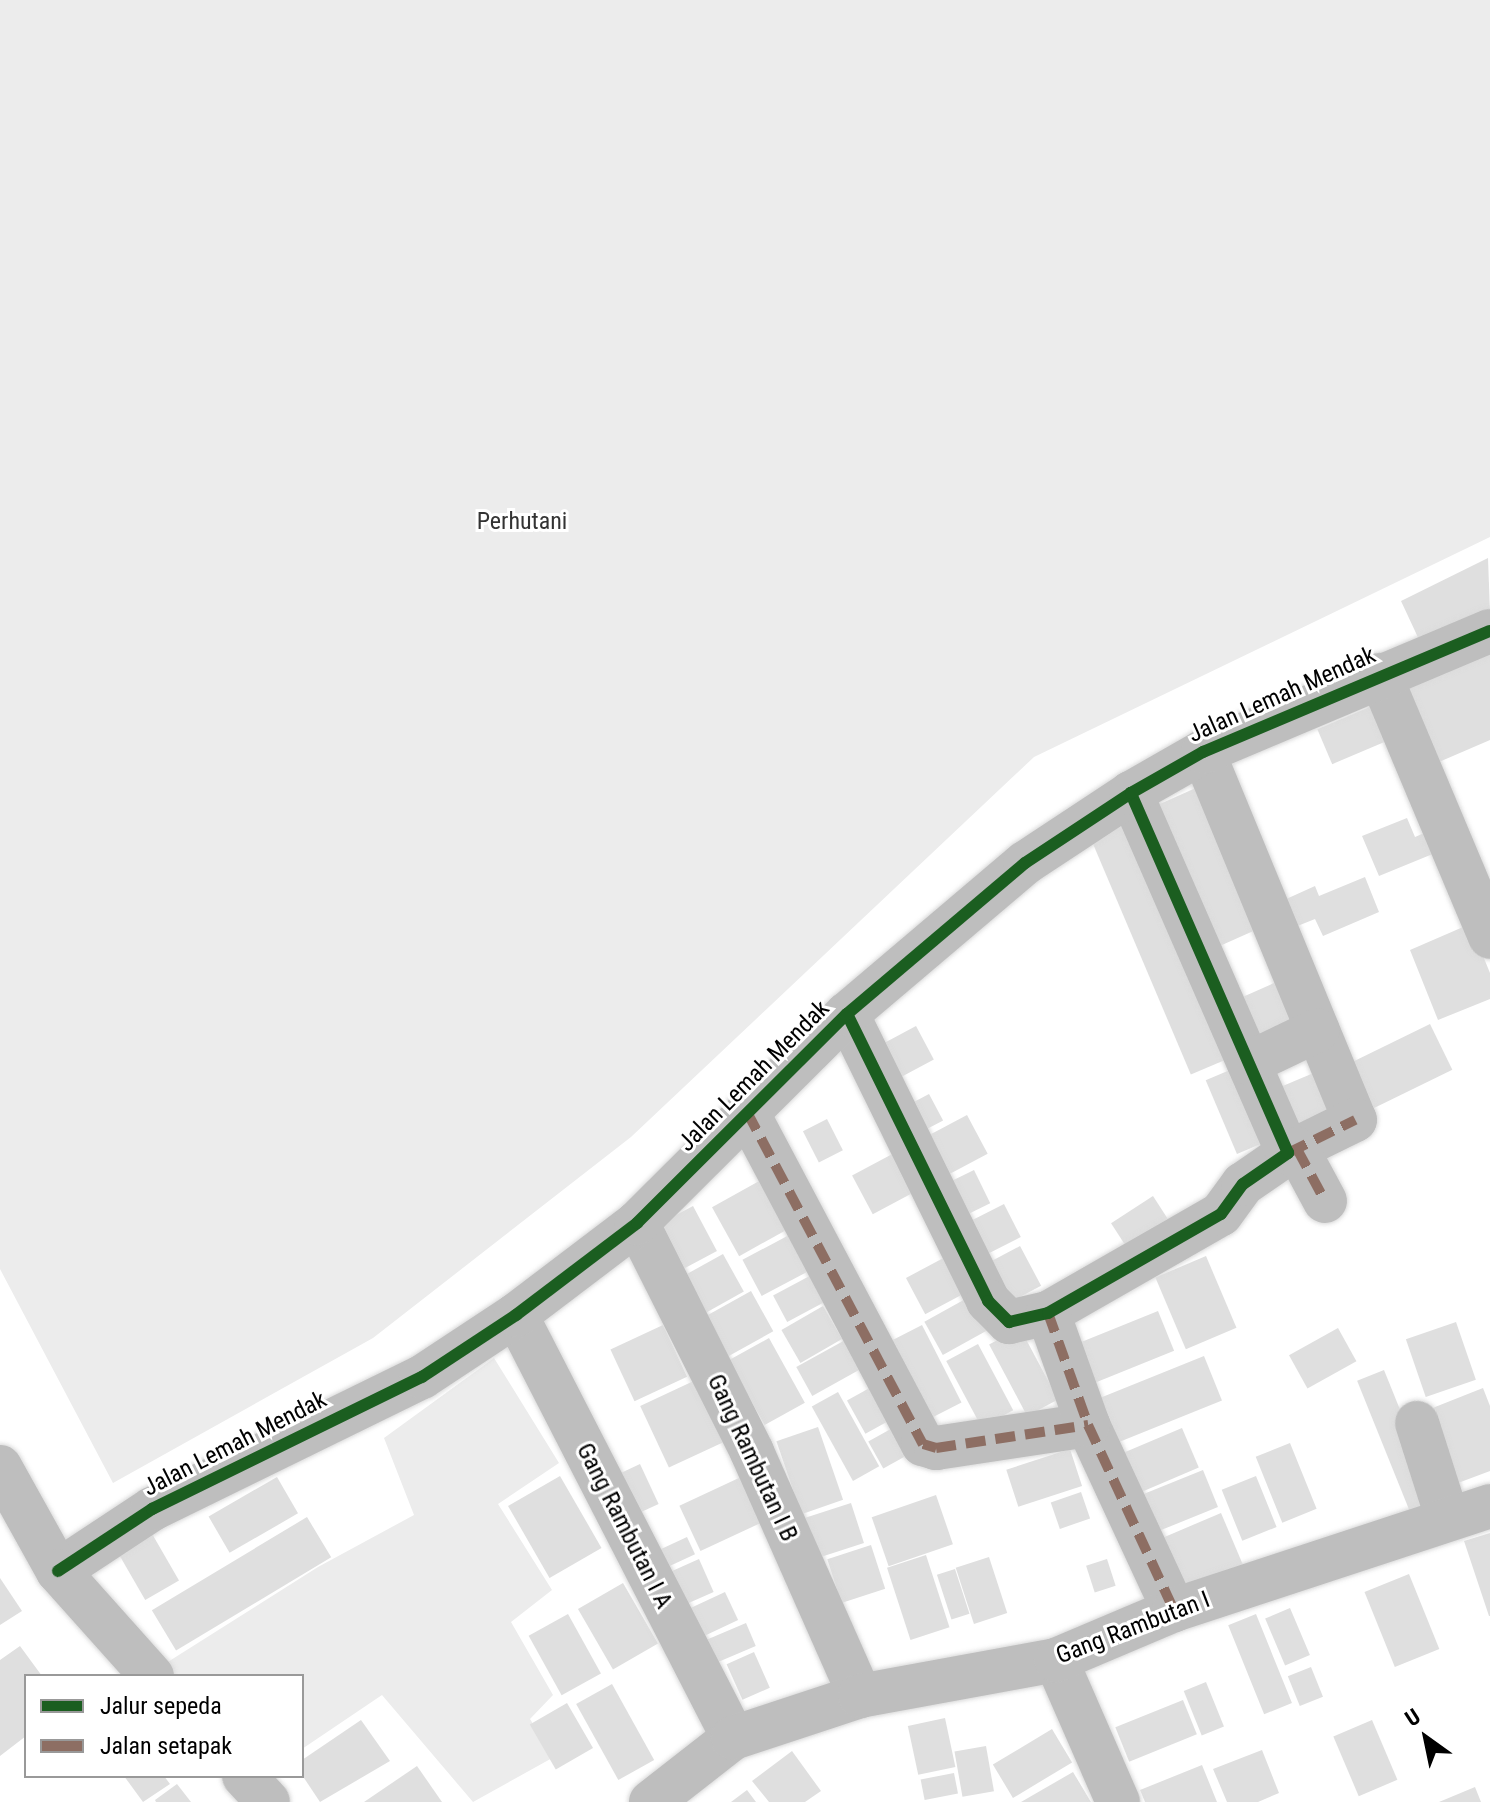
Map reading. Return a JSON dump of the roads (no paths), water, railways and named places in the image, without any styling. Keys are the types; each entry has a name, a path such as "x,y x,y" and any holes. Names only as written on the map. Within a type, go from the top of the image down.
{"street":[{"name":"Jalan Lemah Mendak","path":"58,1571 152,1509 422,1377 516,1315 637,1223 847,1014 1025,863 1131,793 1203,752 1490,631"},
{"path":"1380,675 1490,937"},
{"name":"Jalan Lemah Mendak","path":"1203,752 1355,1120 1292,1151"},
{"path":"1131,793 1249,1063 1292,1151 1325,1201"},
{"path":"847,1014 996,1314 1009,1322 1048,1313 1221,1214 1243,1184 1292,1151"},
{"path":"1249,1063 1318,1030"},
{"path":"747,1112 834,1267 923,1444 936,1448 1088,1425"},
{"name":"Gang Rambutan I B","path":"637,1223 752,1452 860,1696"},
{"path":"1048,1313 1088,1425 1174,1610"},
{"name":"Gang Rambutan I A","path":"516,1315 733,1738"},
{"path":"1417,1423 1447,1517"},
{"path":"0,1467 58,1571 150,1674"},
{"name":"Gang Rambutan I","path":"651,1802 733,1738 860,1696 1056,1660 1174,1610 1447,1517 1490,1506"},
{"path":"1056,1660 1118,1802"},
{"path":"246,1778 268,1802"}],"park label":[{"name":"Perhutani","path":"522,522"}]}
